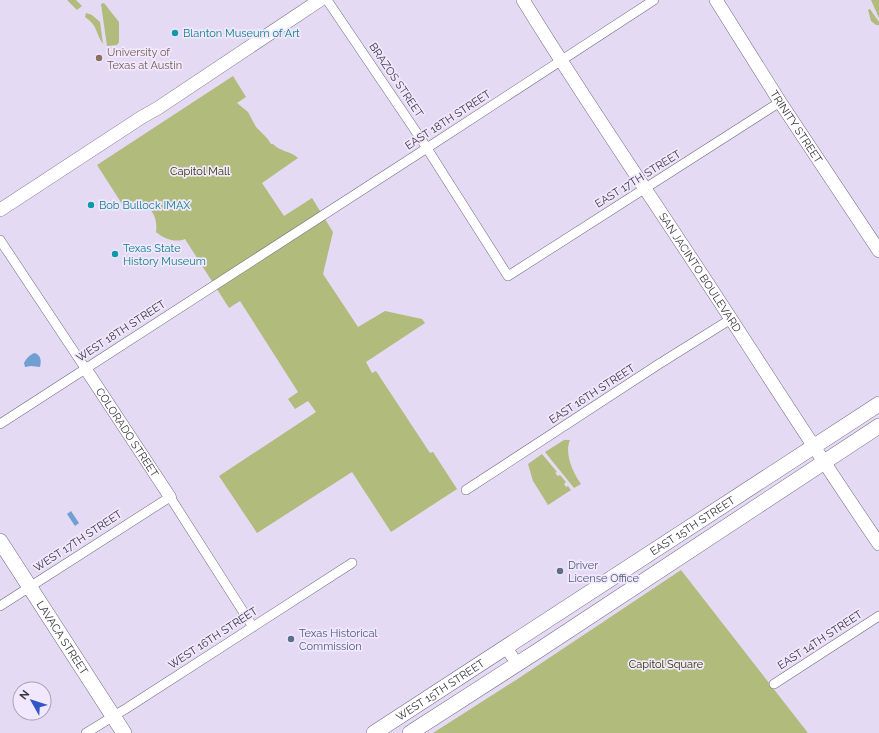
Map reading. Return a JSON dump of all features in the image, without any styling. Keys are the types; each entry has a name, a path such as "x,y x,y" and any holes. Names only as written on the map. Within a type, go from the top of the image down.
{"main road":[{"path":"0,210 158,108 320,0"},
{"name":"SAN JACINTO BOULEVARD","path":"523,0 813,447 879,544"},
{"name":"TRINITY STREET","path":"716,0 780,102 879,251"},
{"name":"EAST 15TH STREET","path":"517,664 813,447 879,404"},
{"name":"EAST 15TH STREET","path":"506,647 824,463 879,426"},
{"name":"LAVACA STREET","path":"0,541 124,733"},
{"name":"WEST 15TH STREET","path":"374,733 506,647"},
{"name":"WEST 15TH STREET","path":"410,733 517,664"}],"street":[{"name":"BRAZOS STREET","path":"327,0 427,148 508,276"},
{"name":"EAST 18TH STREET","path":"254,259 654,0"},
{"name":"EAST 17TH STREET","path":"508,276 780,102"},
{"name":"COLORADO STREET","path":"0,240 170,497 253,627"},
{"name":"WEST 18TH STREET","path":"0,424 254,259"},
{"name":"EAST 16TH STREET","path":"466,490 659,364 731,319"},
{"name":"WEST 17TH STREET","path":"0,606 170,497"},
{"name":"WEST 16TH STREET","path":"86,733 352,563"},
{"name":"EAST 14TH STREET","path":"774,684 879,616"},
{"path":"506,647 517,664"}],"green space":[{"path":"67,0 76,0 82,6 77,10"},
{"path":"871,0 879,0 879,18"},
{"path":"104,3 119,22 119,42 117,45 107,46 101,4"},
{"path":"870,9 879,22 879,25 876,25 871,21 868,10"},
{"path":"86,13 92,15 100,22 103,44 92,23 85,17"},
{"name":"Capitol Mall","path":"233,76 246,97 237,103 248,112 256,127 271,144 298,158 262,183 284,216 312,198 333,232 323,274 358,327 385,311 422,319 425,323 366,362 372,373 376,371 430,453 433,452 457,489 391,532 352,472 257,533 219,476 316,412 308,401 295,409 288,399 298,392 240,301 229,308 185,239 178,241 170,240 156,232 155,218 149,208 144,205 138,203 124,207 97,165"},
{"path":"564,440 570,440 568,451 570,463 581,484 574,488 545,452"},
{"path":"542,454 557,472 555,473 558,476 560,475 566,482 564,484 566,487 568,486 571,490 548,505 533,481 528,464"},
{"name":"Capitol Square","path":"681,570 808,733 433,733 516,680"}],"water":[{"path":"35,353 40,357 40,367 25,367 24,363 26,360"},
{"path":"71,511 79,523 75,526 67,514"}],"place":[{"name":"Blanton Museum of Art","path":"175,33"},
{"name":"University of Texas at Austin","path":"99,58"},
{"name":"Bob Bullock IMAX","path":"91,205"},
{"name":"Texas State History Museum","path":"115,254"},
{"name":"Driver License Office","path":"560,571"},
{"name":"Texas Historical Commission","path":"291,639"}]}
